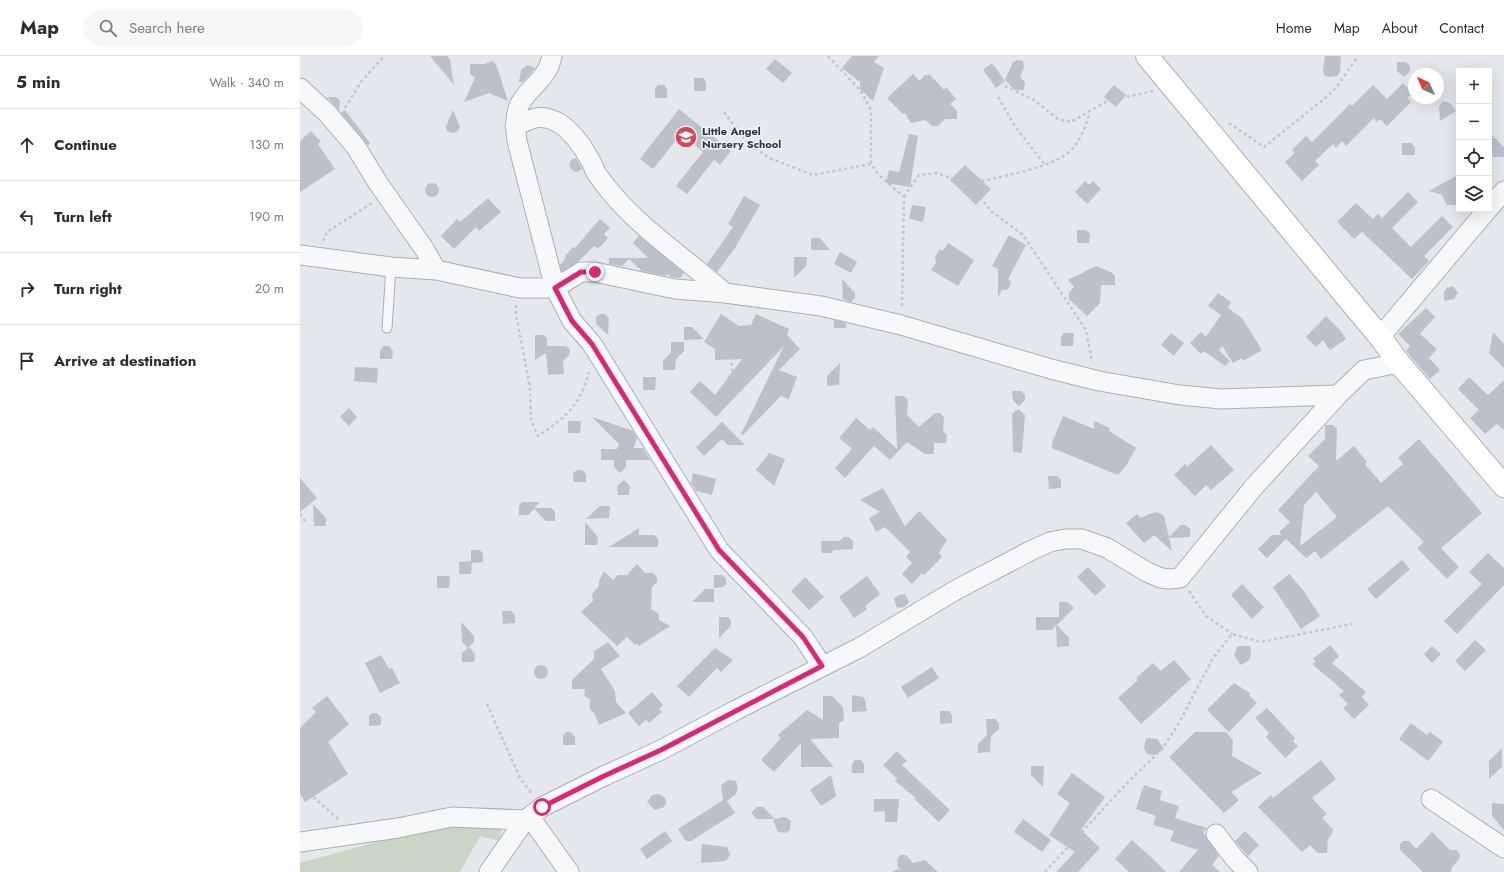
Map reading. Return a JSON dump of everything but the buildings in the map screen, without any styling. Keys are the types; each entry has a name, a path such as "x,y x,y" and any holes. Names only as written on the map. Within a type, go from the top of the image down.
{"street":[{"path":"552,56 551,64 543,77 522,100 514,126 520,155 555,288 572,321 592,344 719,550 803,637 822,666"},
{"path":"1147,56 1380,337 1399,363 1504,486"},
{"path":"300,88 327,113 356,147 425,250 436,270"},
{"path":"514,126 539,116 546,117 565,127 589,158 598,176 617,200 655,237 696,268 725,293"},
{"path":"1492,205 1504,191"},
{"path":"1380,337 1447,256 1486,212"},
{"path":"308,255 391,267 436,270 520,288 555,288 581,272 595,272 675,289 725,293 821,306 901,326 1051,369 1099,381 1180,395 1221,399 1338,395"},
{"path":"489,872 532,815 604,776 661,750 859,648 954,591 1050,542 1065,539 1082,539 1107,548 1161,578 1180,578 1252,488 1338,395 1364,370 1399,363"},
{"path":"1431,799 1504,848"},
{"path":"300,842 353,833 398,828 452,818 532,815"},
{"path":"532,815 568,872"},
{"path":"1216,834 1235,859 1248,872"}],"lane":[{"path":"387,328 391,267"}],"path":[{"path":"339,127 343,113 353,93 384,56"},
{"path":"828,56 860,90 871,110 871,164 880,176 904,197"},
{"path":"1227,122 1264,146 1329,95 1338,86 1358,56"},
{"path":"1005,86 1034,100 1058,119 1071,122 1107,101 1172,87"},
{"path":"998,97 1014,125 1045,165"},
{"path":"901,326 904,197 919,175 936,173 970,184 1045,165 1069,152 1083,134 1091,110"},
{"path":"724,112 748,143 769,158 813,175 871,164"},
{"path":"970,184 991,211 1023,235 1078,317 1086,330 1090,356 1099,381"},
{"path":"308,255 326,232 370,204 385,191"},
{"path":"520,288 520,296 517,297 516,301 516,315 530,387 531,421 538,436 563,419 584,392 589,371 592,344"},
{"path":"730,346 734,381"},
{"path":"300,514 306,522"},
{"path":"1180,578 1206,616 1232,634 1261,642 1352,624"},
{"path":"1045,872 1130,780 1162,749 1178,724 1213,658 1232,634"},
{"path":"487,704 520,778 532,815"},
{"path":"300,785 353,833"}],"green space":[{"path":"442,824 502,826 500,841 480,836 460,872 300,872 300,863"}],"place":[{"name":"Little Angel Nursery School","path":"686,137"}],"route":[{"path":"542,807 661,750 822,666 803,637 719,550 592,344 572,321 555,288 581,272 595,272"}]}
